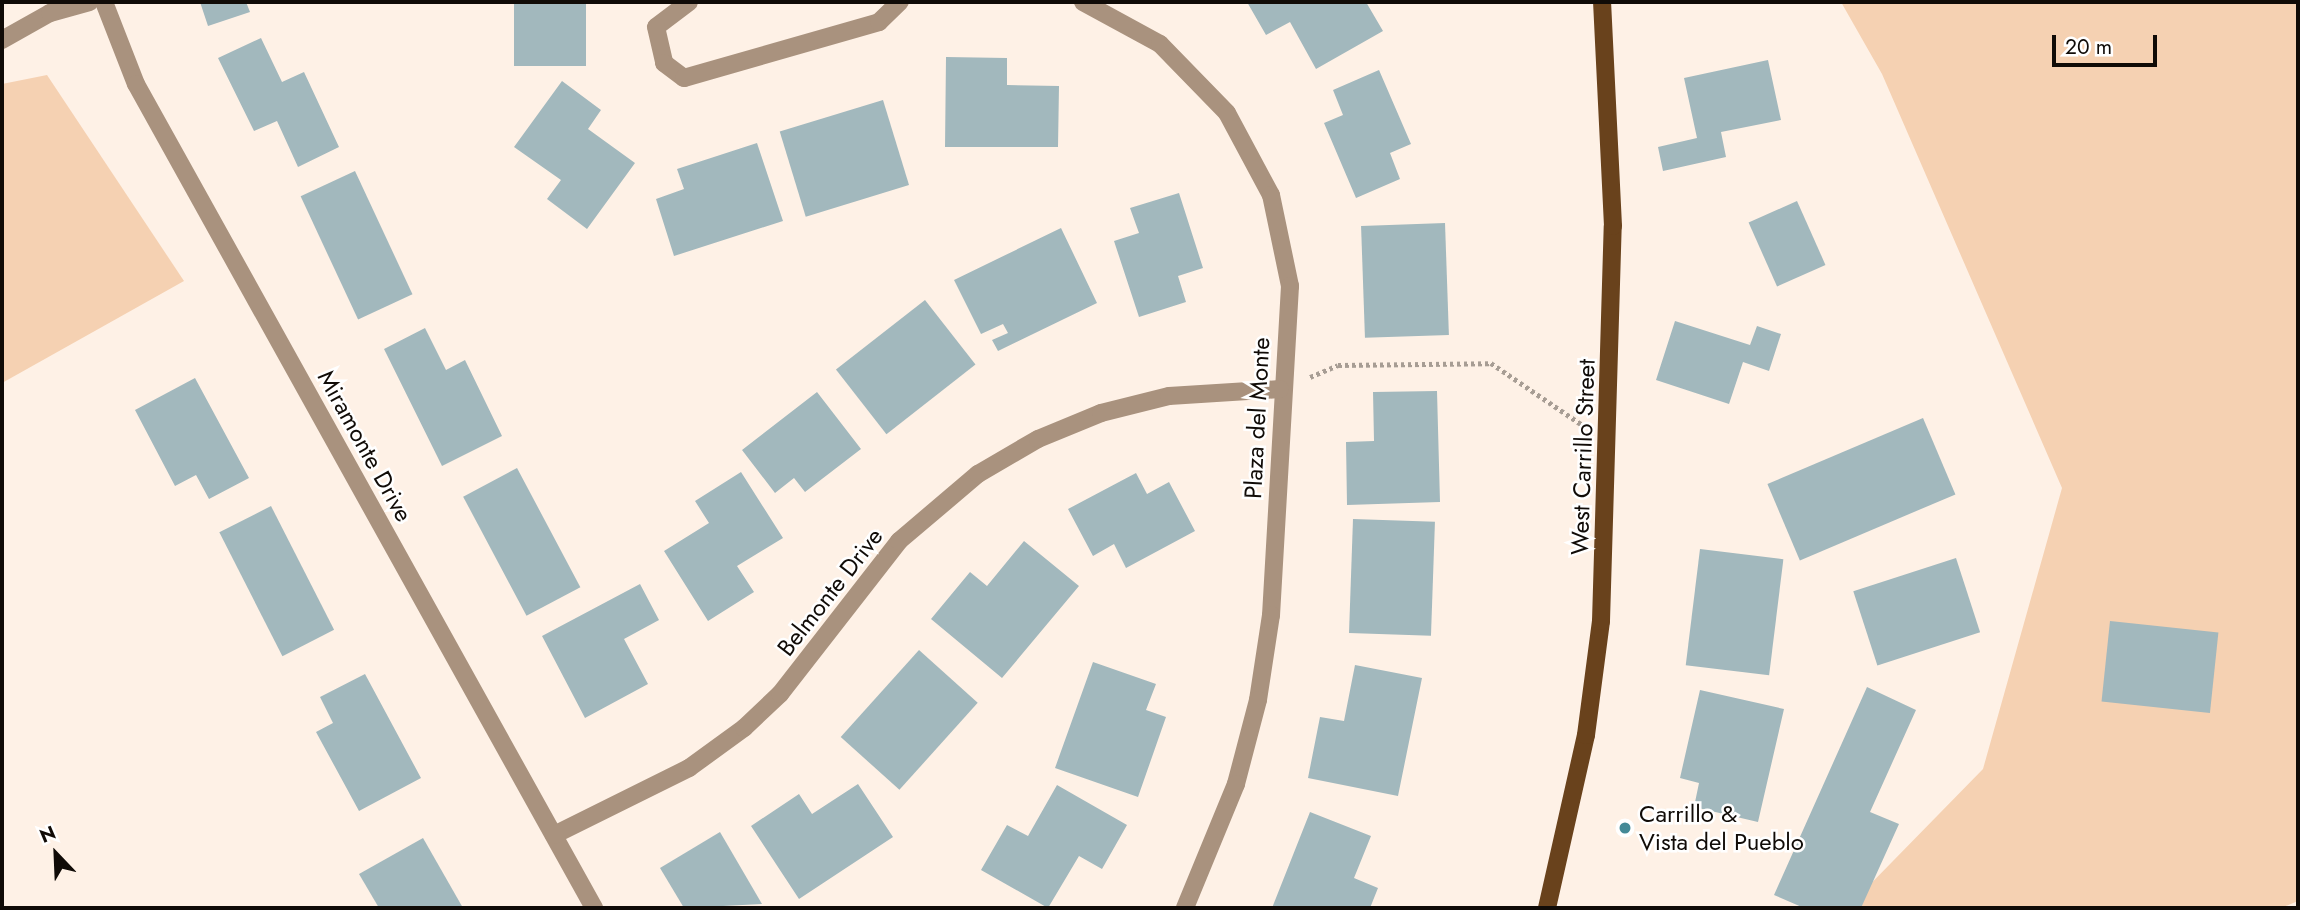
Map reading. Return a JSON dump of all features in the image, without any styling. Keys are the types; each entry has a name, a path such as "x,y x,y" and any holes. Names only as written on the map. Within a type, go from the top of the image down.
{"main road":[{"name":"West Carrillo Street","path":"1547,908 1586,735 1601,621 1610,444 1613,226 1602,2"}],"street":[{"path":"2,40 50,13 90,2"},
{"name":"Miramonte Drive","path":"104,2 136,84 594,908"},
{"path":"689,2 656,27 664,63 684,78 879,22 900,2"},
{"name":"Plaza del Monte","path":"1083,2 1160,44 1197,76 1251,152 1277,217 1290,286 1280,389 1271,615 1258,700 1237,784 1185,908"},
{"name":"Belmonte Drive","path":"554,835 689,768 744,728 780,694 899,541 978,474 1038,439 1101,413 1168,396 1280,389"}],"path":[{"path":"1280,389 1338,365 1491,363 1610,444"}],"shaded area":[{"path":"1841,2 2298,2 2298,901 2281,908 1847,908 1983,769 2062,488 1882,74"},
{"path":"47,75 184,281 2,383 2,84"}],"building":[{"path":"200,2 246,2 250,12 208,26"},
{"path":"514,2 586,2 586,66 514,66"},
{"path":"1247,2 1366,2 1383,31 1316,69 1290,22 1266,35"},
{"path":"261,38 282,82 304,72 339,147 298,167 277,121 254,131 218,58"},
{"path":"946,57 1007,58 1007,85 1059,86 1058,147 945,147"},
{"path":"1768,60 1781,120 1721,132 1726,157 1663,171 1658,147 1697,138 1684,78"},
{"path":"1379,70 1411,144 1390,153 1400,179 1356,198 1324,123 1343,115 1333,90"},
{"path":"562,81 601,110 588,129 635,163 587,229 547,199 561,180 514,147"},
{"path":"883,100 909,185 806,217 780,132"},
{"path":"757,143 783,221 674,256 656,199 684,189 677,169"},
{"path":"355,171 412,294 358,320 301,196"},
{"path":"1179,193 1203,268 1178,276 1186,302 1139,317 1114,241 1139,233 1130,208"},
{"path":"1797,201 1825,265 1777,287 1749,223"},
{"path":"1445,223 1449,335 1365,338 1361,226"},
{"path":"1061,228 1097,303 998,351 992,340 1008,333 1003,324 981,334 954,280"},
{"path":"925,300 975,365 886,434 836,370"},
{"path":"1675,321 1750,345 1757,326 1781,334 1769,371 1743,362 1729,404 1656,380"},
{"path":"425,328 446,370 465,360 502,436 442,466 384,349"},
{"path":"195,378 249,478 209,499 196,475 175,486 135,410"},
{"path":"1437,391 1440,502 1347,505 1346,442 1374,441 1373,392"},
{"path":"817,392 861,449 805,492 794,478 775,493 742,450"},
{"path":"1923,418 1955,494 1800,560 1767,484"},
{"path":"517,468 580,587 527,616 463,497"},
{"path":"741,472 783,538 737,566 754,592 708,621 664,551 709,523 695,501"},
{"path":"1136,473 1147,494 1169,482 1195,531 1126,568 1114,544 1093,556 1068,509"},
{"path":"271,506 334,630 282,656 219,532"},
{"path":"1353,519 1435,522 1431,636 1349,633"},
{"path":"1024,541 1079,586 1002,678 931,619 970,572 987,586"},
{"path":"1700,549 1783,559 1769,675 1686,665"},
{"path":"1956,558 1980,632 1877,666 1853,591"},
{"path":"640,584 659,620 624,639 648,684 585,718 542,636"},
{"path":"2110,621 2218,632 2210,713 2102,702"},
{"path":"919,650 978,703 899,790 841,737"},
{"path":"1093,662 1156,684 1146,710 1166,717 1138,797 1055,768"},
{"path":"1355,665 1422,678 1398,796 1308,778 1320,717 1344,721"},
{"path":"365,674 421,778 359,811 316,732 333,723 320,697"},
{"path":"1867,687 1916,710 1870,812 1899,824 1861,908 1804,908 1774,895"},
{"path":"1700,690 1784,709 1758,822 1694,807 1699,783 1680,778"},
{"path":"858,784 893,837 799,899 751,826 799,794 812,814"},
{"path":"1057,785 1127,825 1102,869 1079,856 1048,908 981,870 1007,825 1028,836"},
{"path":"1310,812 1371,836 1354,878 1378,888 1370,908 1272,908"},
{"path":"720,832 762,904 684,908 660,868"},
{"path":"423,838 463,908 379,908 359,874"}],"place":[{"name":"Carrillo & Vista del Pueblo","path":"1625,828"}]}
